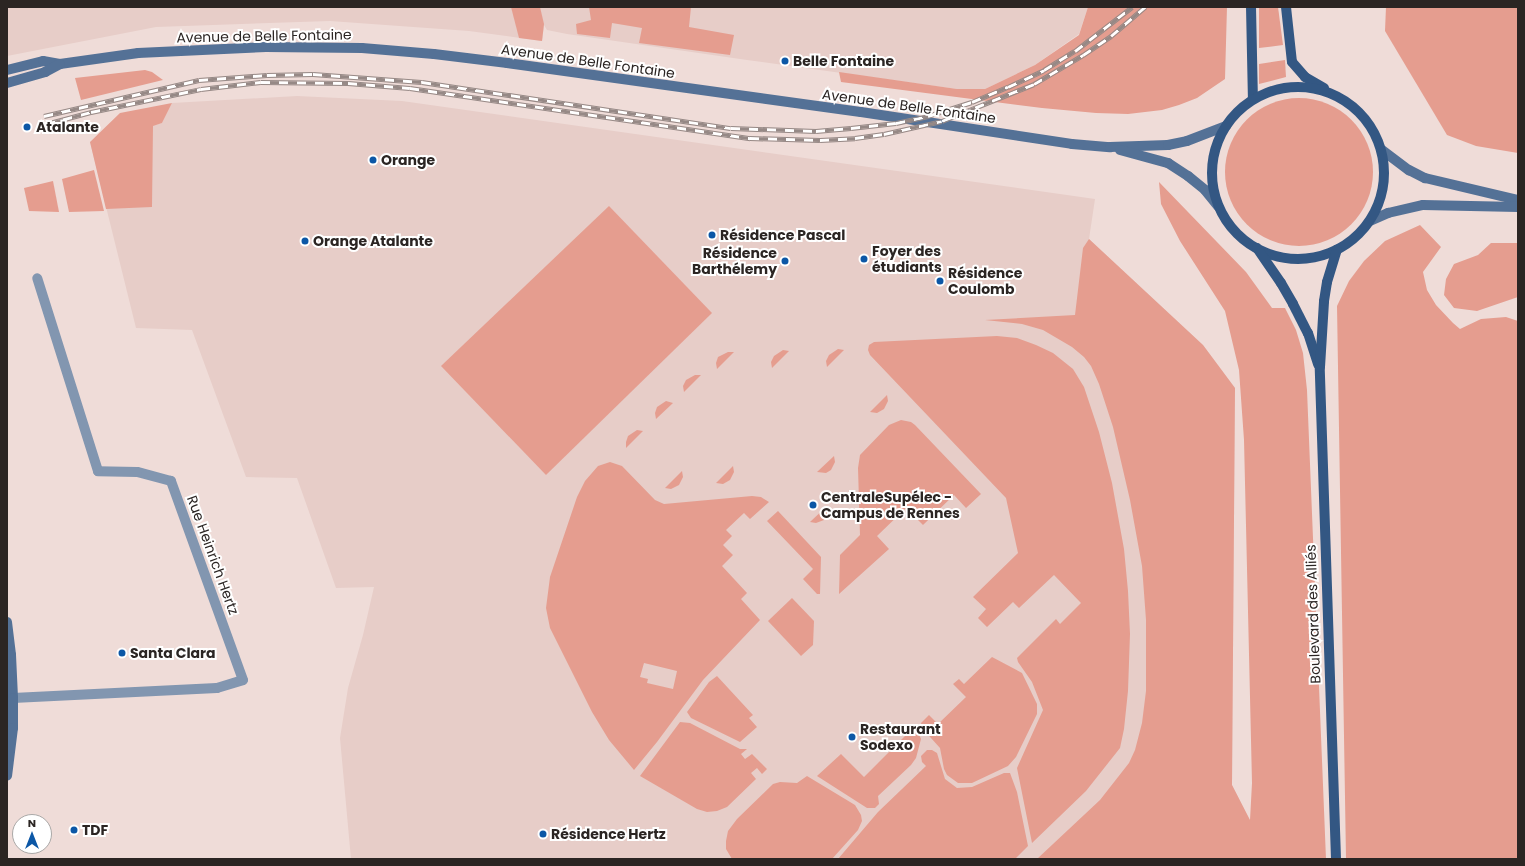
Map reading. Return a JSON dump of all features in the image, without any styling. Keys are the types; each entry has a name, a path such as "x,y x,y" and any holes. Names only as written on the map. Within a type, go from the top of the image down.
{"main road":[{"path":"1251,7 1253,99"},
{"path":"1286,7 1292,62 1304,76 1338,96 1354,107 1370,124 1382,150 1385,179 1380,201 1370,221 1361,233 1337,250 1322,256 1305,259 1272,255 1257,248 1234,230 1218,206 1214,193 1212,165 1215,151 1226,126 1234,115 1253,99 1269,91 1286,87 1316,88 1338,96"},
{"name":"Avenue de Belle Fontaine","path":"7,70 43,61 60,64 138,53 266,47 362,48 449,56 861,112 1072,144 1110,147 1168,145 1187,142 1226,126"},
{"name":"Avenue de Belle Fontaine","path":"7,83 45,72 60,64"},
{"name":"Avenue de Belle Fontaine","path":"1110,147 1168,164 1188,176 1205,190 1218,206"},
{"path":"1382,150 1409,170 1425,178 1518,200"},
{"path":"1370,221 1388,212 1423,205 1518,207"},
{"name":"Boulevard des Alliés","path":"1257,248 1281,283 1293,304 1308,333 1320,367"},
{"name":"Boulevard des Alliés","path":"1336,859 1320,367 1324,301 1327,282 1337,250"},
{"path":"7,622 11,655 13,698 13,728 7,776"}],"street":[{"name":"Rue Heinrich Hertz","path":"13,698 217,688 243,680 171,480 137,472 98,470 37,278"}],"shaded area":[{"path":"7,7 1088,7 1079,34 1035,65 985,89 957,89 567,34 547,30 544,25 542,41 469,31 330,21 156,27 7,56"},
{"path":"511,7 540,7 544,24 542,41 519,38"},
{"path":"589,7 691,7 689,27 734,35 730,55 639,43 642,28 612,23 610,38 577,34 576,24 591,20"},
{"path":"1088,7 1227,7 1225,79 1197,98 1179,105 1162,110 1128,114 1096,113 1042,108 841,82 839,72 957,89 985,89 1035,65 1079,35"},
{"path":"1259,7 1278,7 1283,45 1259,48"},
{"path":"1386,7 1518,7 1518,153 1476,146 1447,135 1385,31"},
{"path":"1285,60 1286,77 1259,84 1259,64"},
{"path":"145,70 152,72 163,80 81,100 75,78"},
{"name":"CentraleSupélec - Campus de Rennes","path":"297,96 402,101 1095,199 1089,239 1203,345 1235,388 1232,785 1265,851 1252,859 351,859 340,738 348,688 363,635 374,587 336,588 297,478 246,477 192,330 136,328 90,142 162,123 172,103"},
{"path":"1306,98 1320,101 1340,110 1356,125 1361,131 1370,151 1373,172 1372,186 1364,207 1361,213 1346,229 1340,234 1320,243 1306,246 1292,246 1278,243 1258,234 1237,213 1226,186 1225,165 1228,151 1237,131 1258,110 1285,99"},
{"path":"172,103 162,123 153,126 152,207 106,209 90,142 120,113"},
{"path":"94,170 104,211 69,212 62,179"},
{"path":"53,181 59,212 29,211 24,188"},
{"path":"1159,182 1246,272 1272,308 1285,308 1296,330 1303,353 1307,390 1326,859 1037,859 1100,800 1129,763 1135,750 1142,723 1146,691 1146,620 1142,566 1130,500 1113,427 1099,384 1091,366 1084,357 1072,347 1043,330 1022,324 985,320 1075,315 1083,248 1089,239 1203,345 1235,388 1232,785 1250,820 1252,783 1244,440 1239,370 1225,311 1180,241 1161,204"},
{"path":"609,206 712,313 546,475 441,366"},
{"path":"1420,225 1441,247 1423,272 1427,290 1436,305 1453,323 1460,329 1481,319 1506,317 1518,321 1518,859 1346,859 1337,306 1349,281 1364,261 1385,241"},
{"path":"1491,243 1518,243 1518,297 1477,311 1454,308 1444,295 1446,279 1454,264 1478,255"},
{"path":"997,336 1017,338 1053,353 1073,369 1084,387 1099,432 1112,483 1124,549 1128,591 1130,634 1128,691 1124,729 1120,748 1086,791 1032,843 1017,768 1043,710 1032,682 1018,662 1017,658 1056,619 1060,624 1081,603 1054,575 1019,608 1013,602 987,627 978,618 986,609 973,597 1018,553 1006,498 870,355 868,350 869,345 874,342"},
{"path":"838,349 844,350 827,367 826,361 829,355"},
{"path":"783,350 789,351 772,368 771,362 774,356"},
{"path":"728,352 734,352 717,369 716,363 718,357"},
{"path":"695,375 701,375 684,392 683,386 686,380"},
{"path":"887,395 888,401 884,409 877,413 870,412"},
{"path":"666,401 673,403 656,419 655,413 657,407"},
{"path":"901,420 911,422 915,425 981,494 966,508 954,495 923,525 906,508 877,536 889,549 839,594 840,555 860,535 858,468 860,455 889,425"},
{"path":"637,430 643,431 626,448 628,436"},
{"path":"834,456 835,462 831,470 826,473 817,472"},
{"path":"610,462 622,466 655,500 664,504 752,496 761,497 769,502 750,519 744,513 726,530 732,536 723,545 733,555 722,566 747,593 741,599 760,620 703,680 657,742 634,770 609,740 592,712 550,628 546,608 550,577 577,497 585,481 598,466","holes":["644,663 677,671 673,689 647,683 648,679 640,677"]},
{"path":"733,466 734,472 730,480 723,484 716,483"},
{"path":"682,471 683,477 679,485 671,489 665,488"},
{"path":"827,506 828,512 824,520 816,523 810,522"},
{"path":"778,511 821,557 820,594 817,594 803,579 813,569 767,521"},
{"path":"792,598 814,621 813,645 801,656 768,621"},
{"path":"992,657 1022,673 1037,704 1037,714 1016,757 1008,766 972,783 958,783 947,775 944,769 940,748 922,728 921,723 929,715 938,724 966,697 953,684 959,679 964,684"},
{"path":"717,676 753,715 749,718 757,727 740,742 691,718 687,712 709,682"},
{"path":"680,722 690,723 740,749 747,749 741,754 745,759 752,754 767,769 762,774 757,768 751,773 756,779 727,807 717,811 707,812 697,809 640,776"},
{"path":"909,732 918,732 921,739 916,758 911,765 878,796 879,804 875,808 867,808 817,776 841,754 864,777"},
{"path":"927,750 932,750 937,753 945,779 957,788 972,787 1004,773 1010,773 1017,792 1028,846 1015,859 838,859 878,812 926,766 922,762 921,756"},
{"path":"807,776 855,805 861,815 862,821 858,830 832,859 732,859 726,849 726,841 728,831 737,819 773,784 780,782 797,783"}],"railway":[{"path":"44,116 199,80 267,75 313,74 422,82 731,128 816,131 851,128 896,123 928,116 972,102 1008,87 1044,70 1075,51 1132,7"},
{"path":"46,124 91,112 201,89 261,82 348,83 410,88 750,138 820,140 855,138 884,134 942,121 1034,84 1083,55 1111,36 1145,7"}],"place":[{"name":"Belle Fontaine","path":"785,61"},
{"name":"Atalante","path":"27,127"},
{"name":"Orange","path":"373,160"},
{"name":"Résidence Pascal","path":"712,235"},
{"name":"Orange Atalante","path":"305,241"},
{"name":"Foyer des étudiants","path":"864,259"},
{"name":"Résidence Barthélemy","path":"785,261"},
{"name":"Résidence Coulomb","path":"940,281"},
{"name":"CentraleSupélec - Campus de Rennes","path":"813,505"},
{"name":"Santa Clara","path":"122,653"},
{"name":"Restaurant Sodexo","path":"852,737"},
{"name":"TDF","path":"74,830"},
{"name":"Résidence Hertz","path":"543,834"}]}
